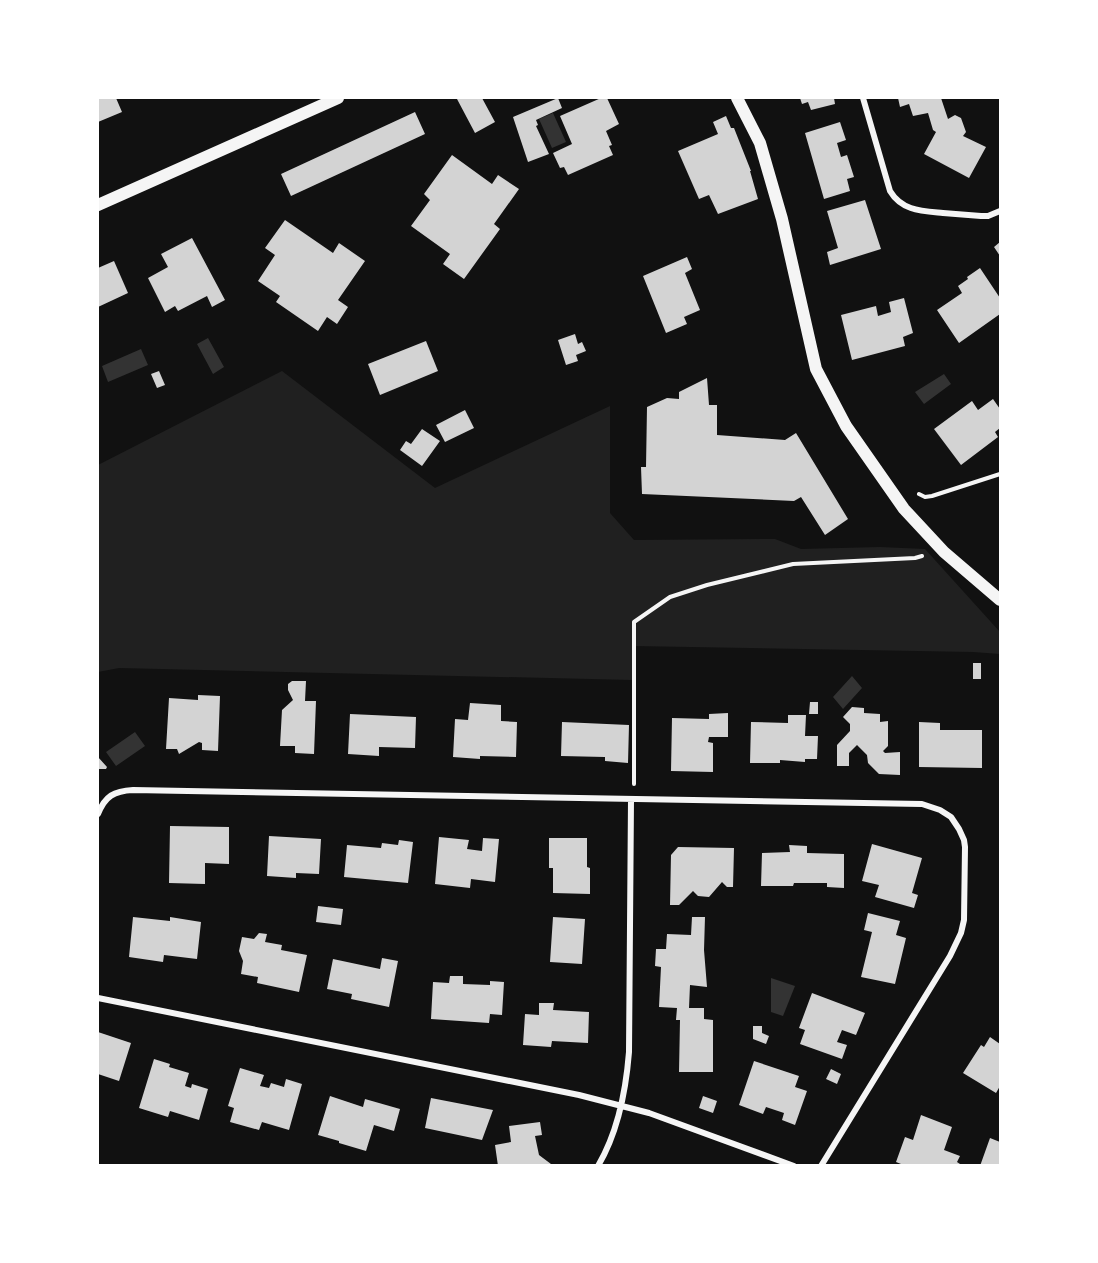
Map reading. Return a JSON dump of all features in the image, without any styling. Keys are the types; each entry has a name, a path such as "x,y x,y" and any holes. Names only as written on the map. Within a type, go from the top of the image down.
{"main road":[{"path":"98,205 338,98"},
{"path":"737,98 760,144 782,219 816,369 846,426 904,509 944,552 1000,600"}],"street":[{"path":"863,98 890,191 901,204 914,210 981,216 1000,211"},
{"path":"98,814 100,807 108,798 117,792 127,790 922,804 946,813 962,834 965,847 964,920 956,944 820,1166"},
{"path":"598,1166 612,1133 627,1082 631,800"},
{"path":"98,998 579,1095 649,1113 794,1166"}],"path":[{"path":"913,491 925,497 933,496 1000,474"},
{"path":"631,800 634,782 634,622 670,597 707,585 793,564 915,558 922,555 927,560"}],"shaded area":[{"path":"553,113 566,142 552,148 539,119"},
{"path":"208,338 224,367 213,374 197,344"},
{"path":"141,349 148,365 108,382 102,366"},
{"path":"282,371 435,488 610,406 610,513 634,540 775,539 801,549 880,547 925,549 1000,632 1000,654 633,646 632,680 119,668 98,672 98,465"},
{"path":"944,374 951,384 924,404 915,392"},
{"path":"852,676 862,688 843,709 833,697"},
{"path":"135,732 145,746 116,766 106,752"},
{"path":"771,978 795,986 783,1016 771,1012"}],"building":[{"path":"98,98 116,98 122,112 98,122"},
{"path":"482,98 495,122 475,133 457,99"},
{"path":"558,98 562,108 536,120 538,125 536,126 549,154 528,162 513,117"},
{"path":"601,98 607,98 619,124 606,131 612,145 609,146 613,155 568,175 564,167 560,168 553,153 572,144 560,116"},
{"path":"800,98 834,98 835,104 811,110 808,102 802,104"},
{"path":"898,98 941,98 948,119 955,115 961,118 966,132 963,136 986,147 969,178 924,154 936,132 933,130 928,113 913,116 909,104 900,107"},
{"path":"415,112 425,134 291,196 281,174"},
{"path":"726,116 731,128 734,128 751,171 758,199 718,214 709,195 699,199 678,151 718,134 713,122"},
{"path":"840,122 846,140 837,143 841,157 847,155 854,177 847,179 850,191 824,199 805,133"},
{"path":"452,155 492,184 498,175 519,189 494,224 500,229 464,279 443,264 450,254 411,226 430,200 424,194"},
{"path":"865,200 881,249 830,265 827,252 838,248 827,211"},
{"path":"285,220 333,253 339,243 365,261 338,300 348,307 337,324 327,317 318,331 276,302 280,296 258,281 275,255 265,248"},
{"path":"192,238 225,300 212,307 207,296 178,311 175,306 165,312 148,278 168,267 161,254"},
{"path":"1000,242 1000,256 994,247"},
{"path":"687,257 692,269 685,273 700,310 684,317 687,324 666,333 643,276"},
{"path":"114,261 128,293 98,307 98,268"},
{"path":"980,268 1000,298 1000,314 959,343 937,310 962,293 958,286"},
{"path":"904,298 913,333 903,337 905,346 852,360 841,315 876,306 878,316 891,312 889,302"},
{"path":"575,334 578,344 582,342 586,351 576,355 578,361 566,365 558,340"},
{"path":"426,341 438,371 380,395 368,364"},
{"path":"159,371 165,385 157,388 151,374"},
{"path":"707,378 709,405 717,405 717,435 785,440 796,433 848,519 825,535 801,497 794,501 642,494 641,467 646,467 647,407 667,398 679,399 679,392"},
{"path":"993,399 1000,409 1000,428 995,432 998,437 961,465 934,429 972,401 978,410"},
{"path":"465,410 474,428 445,442 436,425"},
{"path":"422,429 440,441 422,466 400,450 406,441 411,444"},
{"path":"973,663 981,663 981,679 973,679"},
{"path":"292,681 306,681 305,701 316,701 314,754 295,753 295,746 280,746 282,710 293,700 288,690 288,684"},
{"path":"198,695 220,696 218,751 202,750 202,743 199,742 179,754 177,749 166,749 169,698 198,700"},
{"path":"810,702 818,702 818,714 809,714"},
{"path":"470,703 501,705 501,721 517,722 516,757 480,756 480,759 453,757 455,719 468,720"},
{"path":"852,707 864,708 864,713 880,714 880,722 888,721 888,746 883,751 885,753 900,752 900,775 879,774 868,763 867,755 857,745 849,753 849,766 837,766 837,745 850,731 850,724 843,717"},
{"path":"728,713 728,737 709,737 708,742 713,743 713,772 671,771 672,718 709,719 709,714"},
{"path":"350,714 416,717 415,748 379,747 379,756 348,754"},
{"path":"788,715 806,715 805,736 818,736 817,759 805,759 805,762 780,760 780,763 750,763 751,722 788,723"},
{"path":"562,722 629,725 628,763 605,761 605,757 561,756"},
{"path":"919,722 940,723 940,730 982,730 982,768 919,767"},
{"path":"98,757 107,767 106,769 98,769"},
{"path":"170,826 229,827 229,864 205,863 205,884 169,883"},
{"path":"269,836 321,839 319,874 296,873 296,878 267,876"},
{"path":"439,837 469,840 467,849 482,851 483,838 499,839 495,882 471,879 470,888 435,884"},
{"path":"549,838 587,838 590,894 553,893 553,868 549,868"},
{"path":"399,840 413,842 408,883 344,877 347,845 381,848 382,843 398,845"},
{"path":"872,844 922,858 912,893 918,895 914,908 875,897 879,885 862,881"},
{"path":"789,845 807,846 807,853 844,854 844,888 827,887 827,883 761,886 762,853 790,852"},
{"path":"678,847 734,848 733,887 727,887 722,882 709,897 698,896 693,891 679,905 670,905 671,855"},
{"path":"318,906 343,909 341,925 316,922"},
{"path":"868,913 900,921 896,935 906,938 895,984 861,977 872,932 864,930"},
{"path":"133,917 170,921 170,917 201,922 197,959 164,955 163,962 129,957"},
{"path":"553,917 585,919 582,964 550,962"},
{"path":"692,917 705,917 704,950 707,987 690,985 689,1008 704,1008 704,1019 713,1020 713,1072 679,1072 680,1020 676,1020 677,1008 659,1007 661,967 655,966 656,949 666,949 667,934 691,935"},
{"path":"259,933 267,934 265,942 282,945 281,950 307,955 299,992 257,983 258,977 241,974 243,961 239,951 242,937 254,939"},
{"path":"382,958 398,961 389,1007 351,999 352,994 327,989 333,959 380,969"},
{"path":"450,976 463,976 463,984 490,985 490,981 504,982 502,1015 490,1014 489,1023 431,1019 433,982 449,983"},
{"path":"812,993 865,1013 856,1035 842,1030 837,1042 847,1045 842,1059 800,1044 805,1030 799,1028"},
{"path":"539,1003 554,1003 553,1010 589,1012 588,1043 552,1041 551,1047 523,1045 525,1014 539,1015"},
{"path":"753,1026 762,1026 762,1033 769,1036 766,1044 753,1039"},
{"path":"98,1032 131,1043 119,1081 98,1074"},
{"path":"990,1037 1000,1044 1000,1086 996,1093 963,1073 981,1045 984,1047"},
{"path":"154,1059 170,1064 169,1067 189,1073 185,1086 191,1088 192,1084 208,1089 199,1120 170,1111 168,1117 139,1108"},
{"path":"754,1061 799,1076 795,1087 807,1091 795,1125 782,1120 784,1113 766,1107 763,1114 739,1105"},
{"path":"240,1068 264,1075 260,1086 269,1088 271,1083 284,1087 286,1079 302,1084 289,1130 262,1122 259,1130 230,1122 234,1108 228,1106"},
{"path":"831,1069 841,1074 837,1084 826,1079"},
{"path":"330,1096 363,1107 365,1099 400,1109 394,1131 374,1125 366,1151 318,1135"},
{"path":"703,1096 717,1101 713,1113 699,1108"},
{"path":"431,1098 493,1110 482,1140 425,1128"},
{"path":"921,1115 952,1127 944,1150 960,1156 957,1162 963,1166 906,1166 896,1162 905,1137 913,1140"},
{"path":"540,1122 542,1135 535,1136 539,1155 551,1164 549,1166 498,1166 495,1145 511,1142 509,1126"},
{"path":"990,1138 1000,1142 1000,1166 980,1166"}]}
